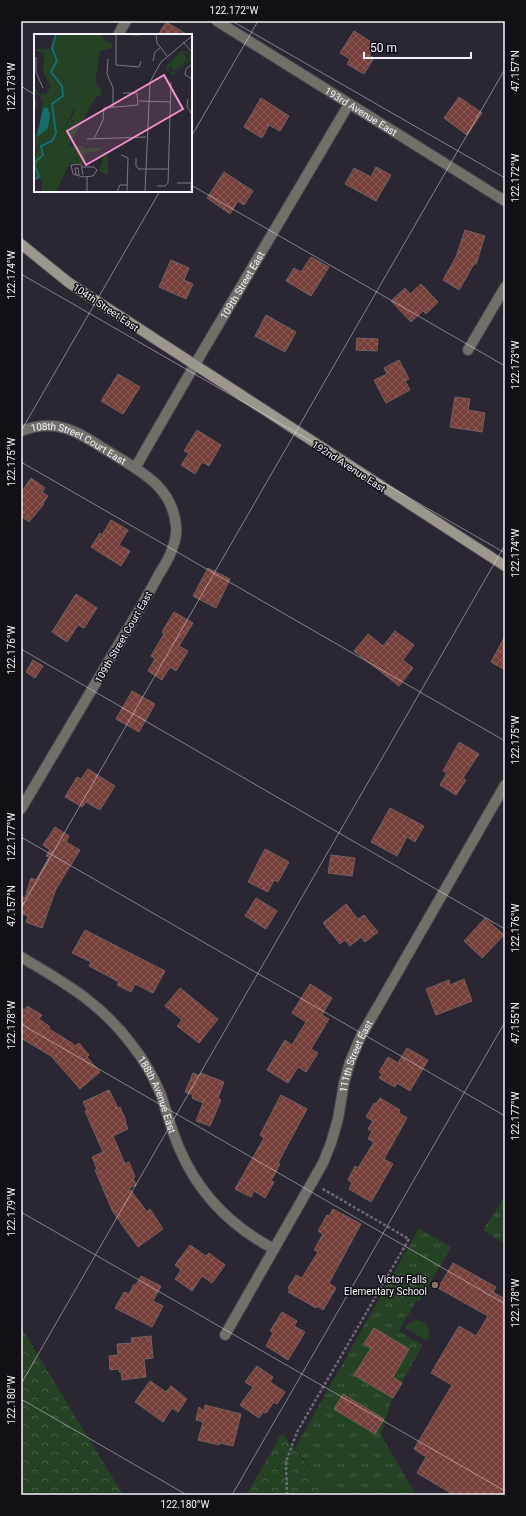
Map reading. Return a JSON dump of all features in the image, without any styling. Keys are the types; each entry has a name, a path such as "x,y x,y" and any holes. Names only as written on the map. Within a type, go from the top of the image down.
{"street":[{"path":"119,34 126,21"},
{"name":"193rd Avenue East","path":"217,21 505,201"},
{"name":"109th Street East","path":"135,468 350,104"},
{"name":"104th Street East","path":"21,244 68,282 194,366"},
{"path":"468,350 505,287"},
{"name":"192nd Avenue East","path":"194,366 505,566"},
{"name":"108th Street Court East","path":"21,432 42,426 58,426 74,431 135,468"},
{"name":"109th Street Court East","path":"21,809 147,597 171,553 176,527 175,516 170,501 165,493 156,484 135,468"},
{"name":"111th Street East","path":"225,1335 323,1163 338,1120 344,1084 350,1062 361,1036 505,785"},
{"name":"188th Avenue East","path":"21,957 70,986 93,1003 114,1023 133,1045 149,1071 160,1093 179,1149 191,1173 206,1195 222,1212 243,1230 274,1249"}],"path":[{"path":"287,1495 286,1462 298,1432 409,1239 321,1187"}],"green space":[{"path":"505,1196 505,1244 483,1230"},
{"path":"419,1228 451,1247 419,1302 416,1301 399,1331 423,1345 391,1401 381,1435 416,1495 330,1495 295,1448"},
{"path":"415,1320 423,1321 428,1326 429,1337 427,1341 405,1328 407,1324"},
{"path":"21,1327 123,1495 21,1495"},
{"path":"282,1433 330,1495 246,1495"}],"building":[{"path":"166,22 186,34 159,34"},
{"path":"354,31 376,45 369,55 374,58 364,74 347,64 350,59 340,53"},
{"path":"459,97 482,113 467,135 444,118"},
{"path":"261,98 289,116 280,131 269,125 262,138 244,127"},
{"path":"376,167 391,175 376,201 345,184 354,168 371,177"},
{"path":"224,172 253,191 244,205 238,201 230,214 207,198"},
{"path":"465,230 485,236 476,264 474,264 459,290 443,280 456,257"},
{"path":"311,257 329,267 311,296 286,281 294,268 301,272"},
{"path":"171,260 189,268 184,280 193,284 186,299 159,287"},
{"path":"421,284 438,302 426,314 423,311 411,322 391,301 405,288 410,294"},
{"path":"266,315 296,332 285,352 255,336"},
{"path":"357,338 378,339 377,351 356,350"},
{"path":"399,360 409,379 405,381 410,390 386,403 374,380 387,374 384,368"},
{"path":"118,374 140,387 123,414 101,401"},
{"path":"455,397 470,399 468,410 485,413 482,432 450,427"},
{"path":"197,430 221,445 209,466 202,462 195,474 181,465 189,453 184,451"},
{"path":"31,478 45,488 42,492 48,496 43,503 44,504 29,522 21,516 21,493"},
{"path":"111,520 128,530 119,545 130,551 121,566 91,547 100,533 102,535"},
{"path":"208,568 230,579 216,608 193,596"},
{"path":"76,594 97,608 84,628 78,625 67,642 52,632"},
{"path":"174,612 193,623 179,646 188,651 176,671 170,667 162,680 148,671 155,659 151,656 164,634 162,632"},
{"path":"395,631 414,645 403,660 413,668 399,686 354,651 368,634 383,646"},
{"path":"505,636 505,670 491,662"},
{"path":"33,660 43,666 35,678 26,672"},
{"path":"132,691 155,704 139,732 116,719"},
{"path":"459,742 479,754 463,778 466,780 456,795 440,785 447,773 443,771"},
{"path":"88,769 115,786 100,810 86,802 82,807 65,797 77,777 81,779"},
{"path":"390,808 424,826 415,842 407,837 397,856 371,842"},
{"path":"55,827 69,836 66,842 80,850 56,889 42,928 26,922 28,916 21,913 21,896 25,898 31,878 36,880 49,857 46,856 50,850 43,845"},
{"path":"265,849 289,862 278,882 274,880 268,892 248,882"},
{"path":"331,855 355,858 352,876 328,873"},
{"path":"256,898 277,911 266,929 245,916"},
{"path":"346,904 358,919 364,915 378,932 365,942 361,937 350,946 345,940 340,944 323,923"},
{"path":"485,918 504,935 482,958 464,941"},
{"path":"85,930 165,971 153,993 135,984 131,992 117,985 119,982 89,966 91,962 72,953"},
{"path":"464,979 472,1001 436,1015 426,989 449,980 450,985"},
{"path":"310,984 332,998 322,1015 329,1019 311,1049 318,1053 306,1072 298,1067 288,1083 267,1070 285,1040 292,1045 306,1022 292,1013"},
{"path":"180,988 218,1019 199,1043 177,1026 182,1020 165,1006"},
{"path":"27,1006 42,1015 39,1019 50,1027 49,1029 75,1046 79,1043 89,1055 87,1057 100,1072 80,1089 51,1056 21,1038 21,1008 25,1010"},
{"path":"407,1048 428,1060 410,1091 397,1083 395,1087 379,1078 382,1074 379,1072 388,1057 398,1063"},
{"path":"193,1073 200,1076 201,1073 224,1082 218,1098 221,1100 210,1126 196,1121 203,1103 192,1098 193,1095 185,1092"},
{"path":"109,1090 118,1108 120,1107 128,1129 113,1136 125,1164 129,1162 135,1177 133,1178 136,1185 129,1188 147,1212 150,1209 163,1229 138,1247 113,1212 95,1170 97,1169 92,1157 103,1152 85,1111 87,1110 83,1102"},
{"path":"281,1095 307,1109 278,1163 280,1164 271,1181 274,1182 265,1198 254,1191 251,1197 235,1189 264,1138 260,1135"},
{"path":"380,1098 400,1110 399,1113 407,1118 384,1159 393,1164 371,1202 349,1189 352,1183 348,1180 355,1166 358,1168 374,1142 368,1139 372,1131 368,1129 373,1121 366,1117 374,1103 376,1104"},
{"path":"333,1209 361,1224 329,1283 336,1288 323,1310 317,1306 316,1308 288,1292 290,1289 288,1288 296,1275 302,1278 318,1252 314,1250 323,1234 318,1231 327,1215 329,1216"},
{"path":"190,1245 206,1256 209,1253 225,1265 212,1283 202,1276 192,1291 175,1279 181,1270 175,1265"},
{"path":"453,1263 496,1287 493,1292 505,1299 505,1495 454,1495 417,1473 426,1457 414,1449 452,1385 431,1373 459,1326 476,1336 488,1316 438,1288"},
{"path":"141,1276 161,1286 153,1301 163,1306 152,1327 115,1308 124,1292 129,1294 134,1284 136,1285"},
{"path":"282,1312 297,1321 294,1326 305,1332 288,1360 266,1346 273,1333 270,1331"},
{"path":"374,1328 409,1349 393,1377 402,1383 393,1398 354,1375 371,1348 364,1344"},
{"path":"151,1336 153,1358 144,1359 146,1377 122,1380 119,1369 110,1370 109,1356 118,1355 117,1344 132,1343 131,1338"},
{"path":"257,1366 273,1377 270,1382 285,1392 277,1404 274,1402 266,1413 263,1412 259,1418 240,1405 253,1387 245,1382"},
{"path":"150,1381 166,1392 171,1386 187,1399 178,1412 172,1408 163,1422 135,1402"},
{"path":"343,1394 384,1419 375,1434 334,1409"},
{"path":"205,1405 241,1414 233,1446 220,1443 219,1445 198,1440 203,1422 196,1420 199,1407 204,1411"}],"place":[{"name":"Victor Falls Elementary School","path":"435,1285"}]}
